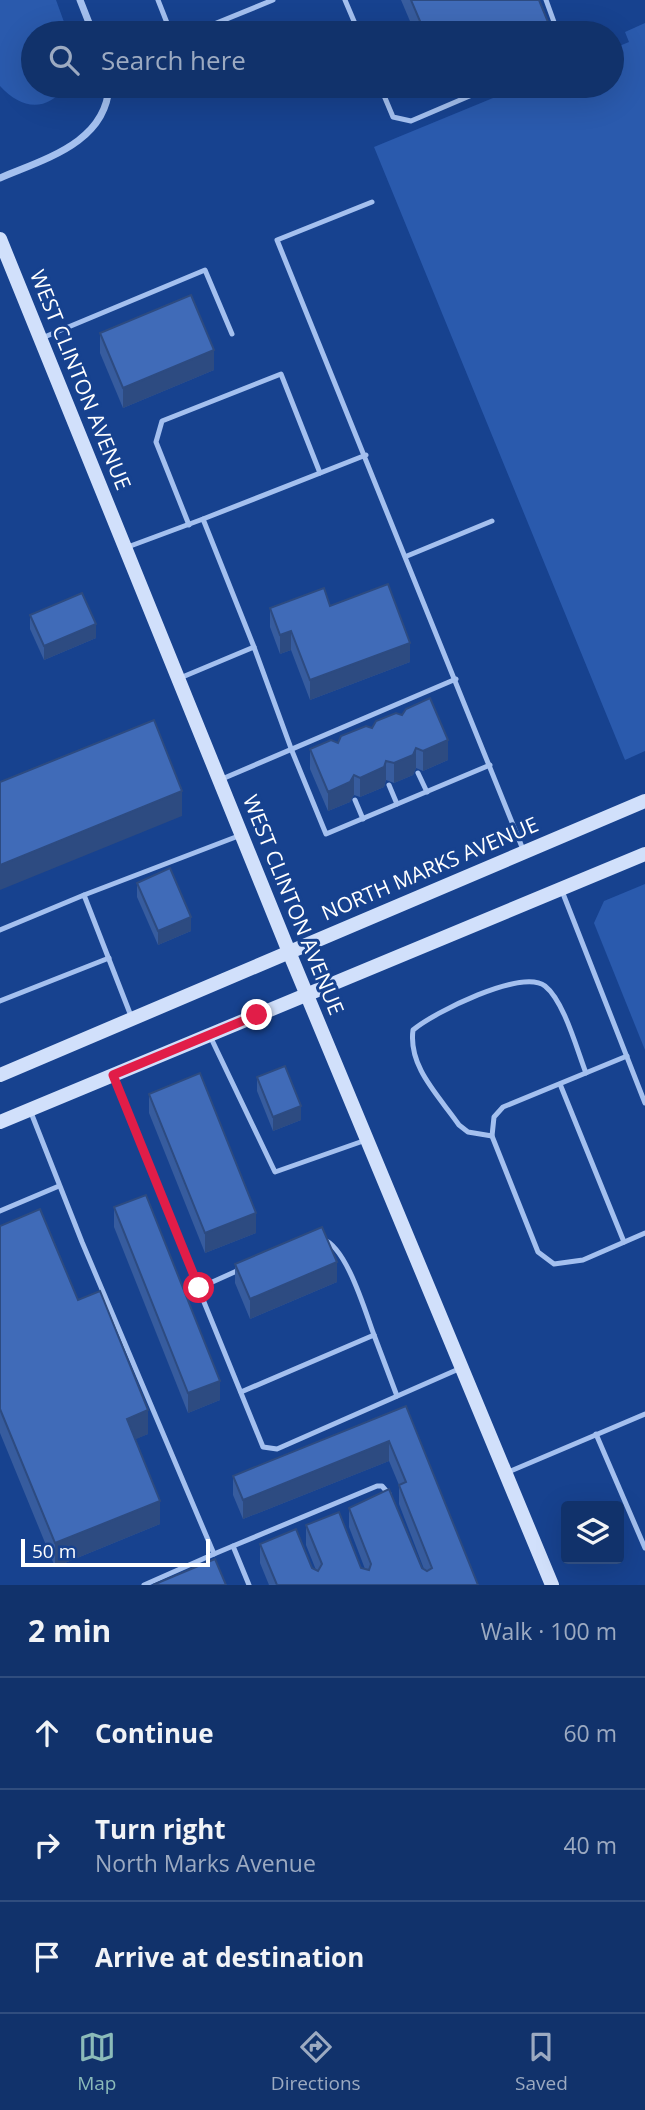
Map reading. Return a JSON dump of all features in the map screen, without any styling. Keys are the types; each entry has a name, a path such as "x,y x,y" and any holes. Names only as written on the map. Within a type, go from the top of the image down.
{"main road":[{"name":"WEST CLINTON AVENUE","path":"0,239 289,953 552,1585"},
{"name":"NORTH MARKS AVENUE","path":"0,1074 645,801"},
{"path":"0,1122 645,854"}],"street":[{"path":"80,0 88,21"},
{"path":"0,178 82,140 101,116 108,98"}],"lane":[{"path":"158,0 166,21"},
{"path":"221,21 273,0"},
{"path":"345,0 354,21"},
{"path":"546,0 554,21"},
{"path":"385,98 393,117 411,121 465,98"},
{"path":"372,202 277,240 407,556 524,852"},
{"path":"41,339 205,270 232,334"},
{"path":"189,525 156,442 162,421 222,397 281,374 320,473"},
{"path":"125,548 366,455"},
{"path":"203,519 326,834 490,765"},
{"path":"407,556 492,521"},
{"path":"178,679 254,647"},
{"path":"219,781 456,679"},
{"path":"391,707 396,719"},
{"path":"361,720 366,732"},
{"path":"326,736 331,747"},
{"path":"418,773 427,792"},
{"path":"389,785 397,804"},
{"path":"355,800 363,818"},
{"path":"0,930 241,835"},
{"path":"561,889 645,1103"},
{"path":"84,895 132,1019"},
{"path":"0,1000 109,958"},
{"path":"492,1136 468,1132 459,1125 416,1063 411,1046 413,1030 427,1018 504,985 527,981 544,985 556,998 586,1073"},
{"path":"209,1034 275,1172 366,1140"},
{"path":"627,1056 503,1107 494,1117 492,1136 538,1252 554,1264 583,1260 645,1233"},
{"path":"113,1075 264,1447 277,1449 461,1368"},
{"path":"560,1084 624,1242"},
{"path":"30,1110 214,1554"},
{"path":"0,1211 60,1186"},
{"path":"313,1239 325,1240 336,1248 397,1396"},
{"path":"199,1288 248,1266"},
{"path":"241,1392 374,1335"},
{"path":"505,1473 645,1414"},
{"path":"596,1434 645,1548"},
{"path":"144,1585 382,1486 392,1502"},
{"path":"334,1504 338,1516"},
{"path":"291,1522 296,1535"},
{"path":"233,1546 249,1585"}],"shaded area":[{"path":"0,0 56,0 64,21 21,21 21,98 54,98 33,105 16,100 0,86"},
{"path":"645,23 645,751 625,760 374,147 493,98 624,98 624,44 629,42 625,32"},
{"path":"645,884 645,1050 594,923 604,901"}],"building":[{"path":"411,0 539,0 548,21 420,21"},
{"path":"191,295 214,350 123,388 100,333"},
{"path":"388,584 410,643 310,680 291,631 280,635 270,608 324,588 330,606"},
{"path":"82,593 96,624 44,646 30,615"},
{"path":"430,698 448,740 423,751 416,748 413,755 394,763 386,761 384,767 360,778 354,775 350,782 328,792 310,749 331,740 338,743 341,736 366,726 372,728 376,721 396,713 402,715 406,709"},
{"path":"154,720 182,791 0,865 0,782"},
{"path":"170,868 191,917 158,931 137,883"},
{"path":"285,1066 301,1106 273,1117 257,1077"},
{"path":"200,1073 256,1213 205,1233 149,1094"},
{"path":"146,1195 220,1381 188,1393 114,1207"},
{"path":"40,1209 78,1300 100,1291 148,1410 127,1419 160,1501 55,1543 0,1409 0,1226"},
{"path":"322,1227 337,1262 250,1299 235,1264"},
{"path":"406,1406 478,1585 277,1585 260,1544 296,1529 312,1568 318,1571 322,1564 306,1525 339,1512 361,1568 369,1570 371,1564 349,1508 389,1489 422,1568 427,1571 432,1568 399,1485 406,1482 389,1441 243,1500 233,1476"},
{"path":"215,1559 226,1585 153,1585"}],"route":[{"path":"199,1288 113,1075 257,1015"}]}
